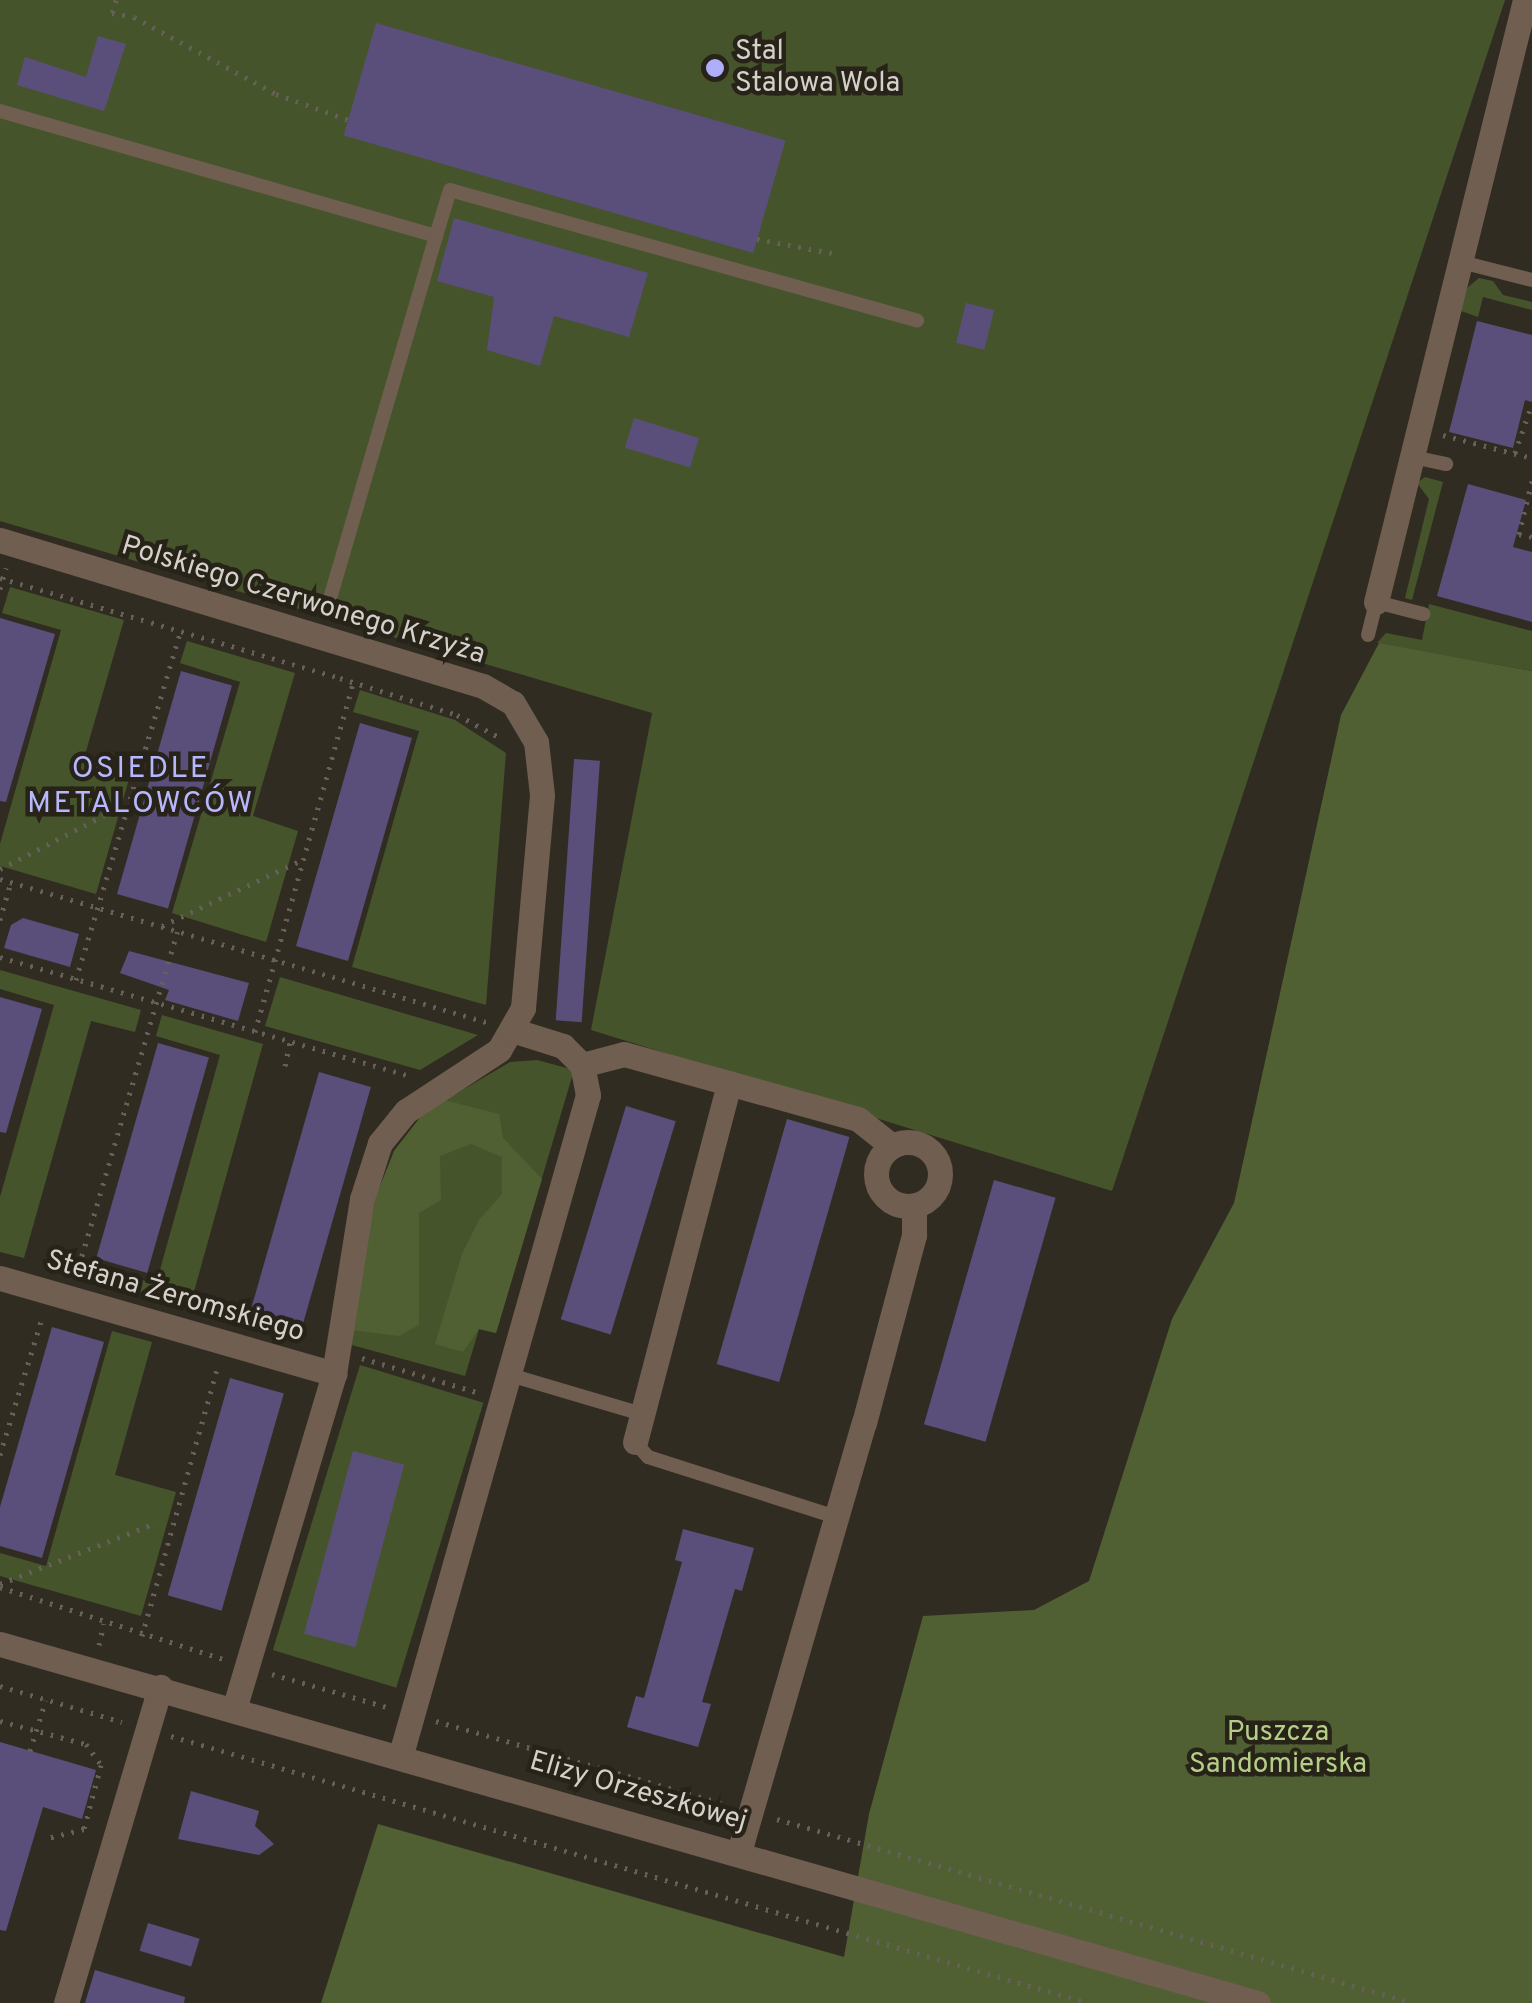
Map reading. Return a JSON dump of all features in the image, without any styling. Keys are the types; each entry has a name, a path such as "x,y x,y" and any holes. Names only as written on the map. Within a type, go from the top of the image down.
{"street":[{"path":"1376,602 1525,0"},
{"name":"Polskiego Czerwonego Krzyża","path":"0,540 484,686 513,703 528,723 542,795 523,1008 503,1022"},
{"path":"235,1707 336,1362 362,1199 380,1143 406,1111 498,1050 503,1022 563,1046 582,1065 588,1095 401,1754"},
{"path":"582,1065 624,1054 858,1118 892,1146"},
{"path":"635,1442 638,1413 730,1083"},
{"path":"912,1142 937,1158 938,1188 914,1206 892,1202 878,1184 878,1163 892,1146 912,1142"},
{"path":"739,1852 914,1235 914,1206"},
{"name":"Stefana Żeromskiego","path":"0,1278 336,1362"},
{"name":"Elizy Orzeszkowej","path":"0,1644 401,1754 1258,2003"},
{"path":"66,2003 160,1688"}],"lane":[{"path":"0,111 436,236"},
{"path":"331,594 450,190 917,320"},
{"path":"1461,262 1532,280"},
{"path":"1412,457 1446,464"},
{"path":"1368,635 1376,602 1423,614"},
{"path":"506,1388 638,1413"},
{"path":"635,1442 648,1458 832,1516"}],"path":[{"path":"116,0 112,13 134,18 276,94 349,120"},
{"path":"757,240 832,253"},
{"path":"1515,454 1532,404"},
{"path":"1437,434 1532,458"},
{"path":"1532,481 1519,534 1532,537"},
{"path":"0,578 457,715 513,748"},
{"path":"76,980 191,597"},
{"path":"255,1032 353,682"},
{"path":"0,869 130,802"},
{"path":"159,927 304,859"},
{"path":"0,879 492,1024 503,1022"},
{"path":"0,920 11,882"},
{"path":"75,1279 178,932"},
{"path":"0,958 443,1087"},
{"path":"285,1066 290,1042"},
{"path":"0,1455 46,1304"},
{"path":"142,1636 221,1355"},
{"path":"336,1362 506,1388"},
{"path":"0,1586 156,1524"},
{"path":"0,1586 142,1636 1413,2003"},
{"path":"0,1686 1088,2003"},
{"path":"30,1751 46,1700"},
{"path":"0,1721 86,1744 102,1765 84,1829 48,1838"}],"green space":[{"path":"0,0 1505,0 1112,1191 591,1030 652,713 0,521"},
{"path":"1479,278 1493,281 1503,295 1532,302 1532,310 1483,297 1478,317 1461,311 1467,288"},
{"path":"1425,477 1443,482 1412,600 1405,598 1429,499 1417,483"},
{"path":"10,587 124,620 84,758 131,772 96,894 0,866 0,844 61,630 2,613"},
{"path":"1429,604 1532,631 1532,671 1377,643 1386,633 1422,640"},
{"path":"187,641 295,673 253,816 298,831 266,942 172,913 240,682 180,663"},
{"name":"Puszcza Sandomierska","path":"1379,643 1532,671 1532,2003 321,2003 378,1824 844,1957 869,1814 923,1616 1034,1610 1089,1581 1172,1319 1234,1203 1341,715"},
{"path":"360,690 455,720 506,753 486,1005 352,967 419,731 353,712"},
{"path":"0,970 141,1010 135,1032 91,1021 24,1258 0,1252 0,1197 54,1005 0,989"},
{"path":"280,977 478,1035 420,1070 265,1026"},
{"path":"162,1015 263,1044 190,1306 93,1278 96,1267 156,1284 220,1055 156,1036"},
{"path":"537,1060 574,1070 496,1333 479,1329 465,1376 348,1344 394,1151 425,1112 510,1062"},
{"path":"444,1100 499,1114 503,1138 542,1179 496,1333 479,1329 463,1352 435,1344 462,1254 479,1220 502,1194 502,1157 471,1144 440,1156 441,1200 419,1213 419,1325 399,1336 351,1330 376,1196 394,1151 425,1111"},
{"path":"112,1331 152,1342 115,1475 176,1492 141,1616 0,1576 0,1553 46,1566"},
{"path":"360,1365 483,1403 396,1688 273,1650"}],"building":[{"path":"376,23 785,140 753,253 344,135"},
{"path":"98,36 126,44 104,111 17,85 25,57 86,77"},
{"path":"454,218 648,273 629,337 554,316 540,366 487,350 494,297 437,281"},
{"path":"966,303 994,310 984,350 956,343"},
{"path":"1477,321 1532,335 1532,402 1525,400 1513,448 1449,432"},
{"path":"634,418 699,438 690,468 625,448"},
{"path":"1468,484 1526,500 1513,547 1532,552 1532,622 1437,596"},
{"path":"0,618 55,634 6,802 0,801"},
{"path":"181,671 232,686 168,909 117,894"},
{"path":"360,723 412,738 348,961 296,946"},
{"path":"574,759 600,761 582,1022 556,1020"},
{"path":"23,918 79,934 70,967 4,948 11,925"},
{"path":"129,951 249,983 238,1021 165,1000 169,990 120,973"},
{"path":"0,997 42,1009 6,1133 0,1132"},
{"path":"158,1043 209,1058 147,1273 96,1258"},
{"path":"319,1072 371,1087 299,1338 247,1323"},
{"path":"626,1106 676,1121 611,1334 561,1319"},
{"path":"787,1119 849,1137 779,1382 717,1364"},
{"path":"994,1180 1056,1198 986,1442 924,1424"},
{"path":"52,1327 104,1342 42,1558 0,1546 0,1507"},
{"path":"230,1378 284,1393 222,1611 168,1595"},
{"path":"353,1451 404,1465 355,1647 304,1634"},
{"path":"683,1529 754,1548 742,1591 735,1589 702,1702 711,1704 698,1747 627,1727 636,1696 644,1698 682,1562 675,1560"},
{"path":"0,1742 96,1770 82,1819 43,1807 6,1931 0,1930"},
{"path":"191,1791 259,1811 255,1826 274,1844 259,1855 178,1839"},
{"path":"148,1923 200,1939 191,1967 140,1951"},
{"path":"95,1970 185,1997 184,2003 85,2003"}],"place":[{"name":"Stal Stalowa Wola","path":"715,68"}],"district":[{"name":"OSIEDLE METALOWCÓW","path":"141,787"}]}
